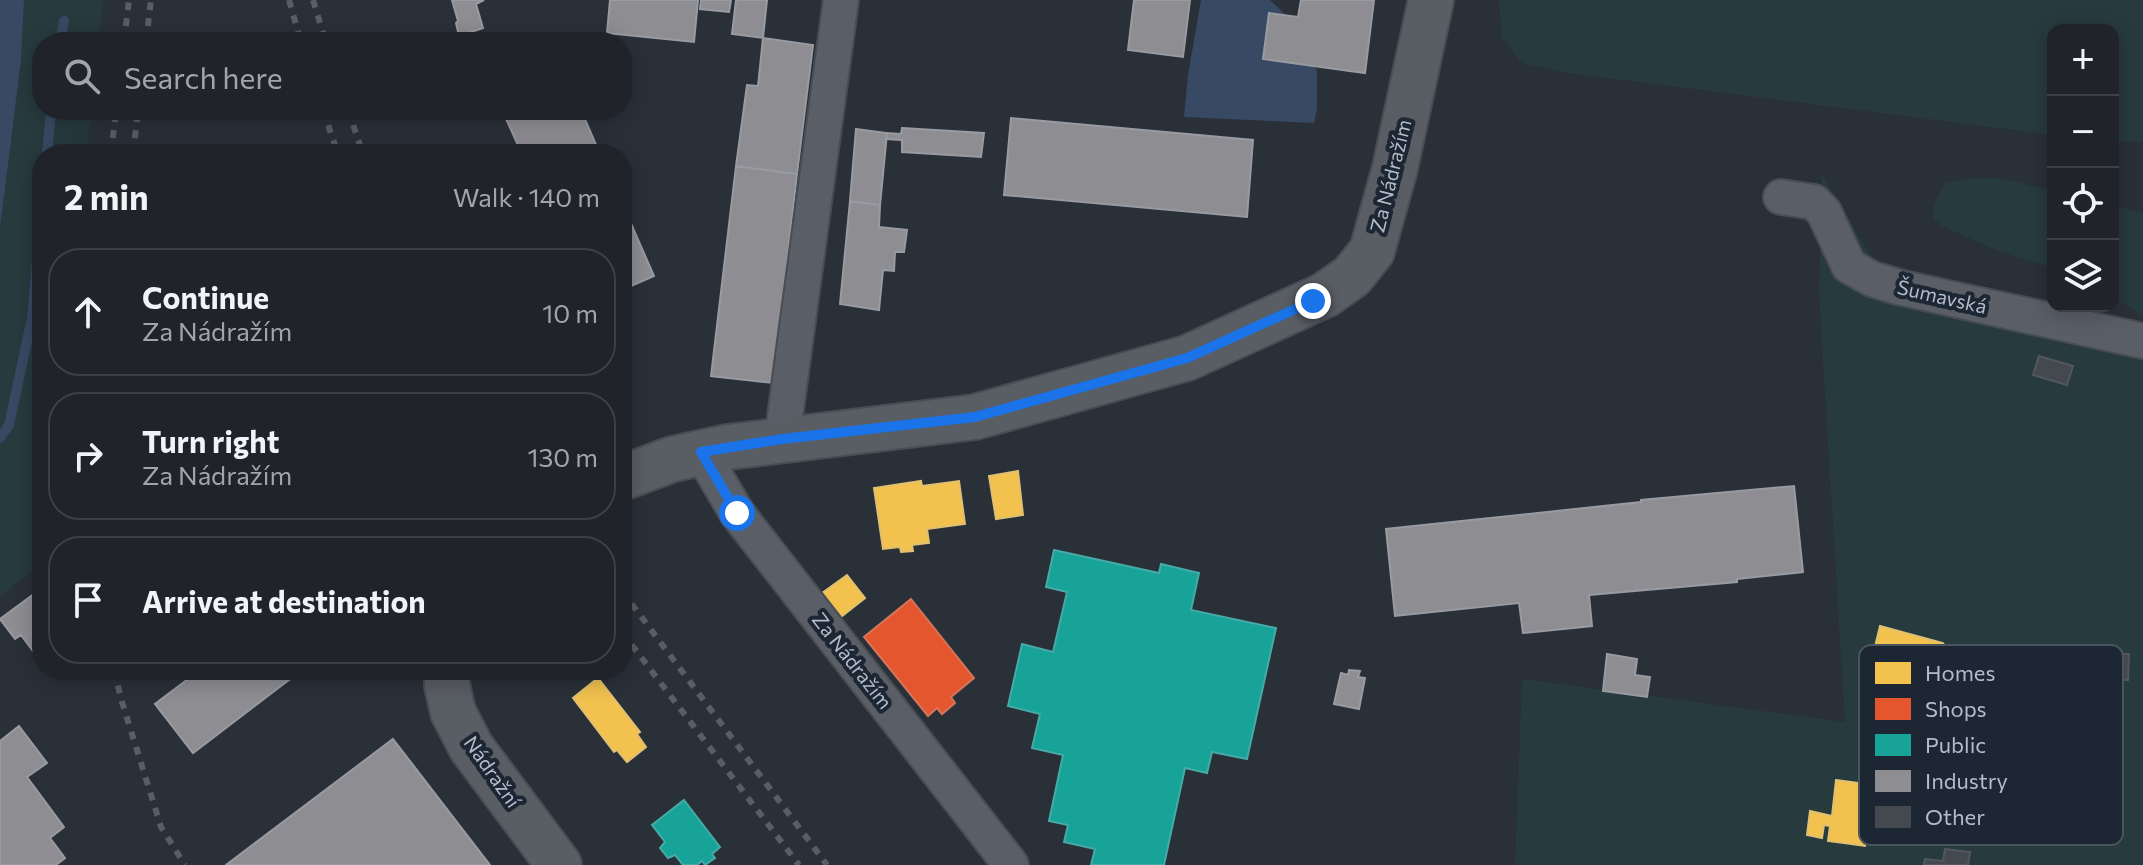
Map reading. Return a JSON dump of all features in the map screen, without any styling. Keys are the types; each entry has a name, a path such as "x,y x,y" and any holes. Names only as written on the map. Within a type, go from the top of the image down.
{"main road":[{"name":"Za Nádražím","path":"632,474 701,452 782,439 975,417 1187,358 1334,289 1352,276 1372,251 1395,168 1431,0"},
{"name":"Nádražní","path":"447,680 453,712 471,747 559,865"}],"street":[{"path":"782,439 841,0"},
{"name":"Šumavská","path":"1781,197 1814,202 1824,212 1849,266 1872,279 1926,294 2143,341"},
{"name":"Za Nádražím","path":"701,452 737,513 1011,865"}],"green space":[{"path":"24,0 103,0 100,32 32,32 32,120 90,120 87,144 32,144 32,570 0,597 0,228 21,61"},
{"path":"1499,0 2143,0 2143,142 2119,141 2119,24 2047,24 2047,134 1568,73 1522,63 1502,38"},
{"path":"1822,174 1873,259 2047,309 2047,312 2143,337 2143,865 1515,865 1522,679 1845,722 1819,294"},
{"path":"2000,178 2047,190 2047,266 1998,251 1940,225 1933,217 1934,204 1945,183"},
{"path":"2119,207 2143,213 2143,316 2119,301"}],"water":[{"path":"0,0 24,0 21,61 0,228"},
{"path":"1201,0 1270,0 1289,18 1317,71 1314,123 1184,117"}],"building: Homes":[{"path":"1018,471 1023,515 996,519 989,476"},
{"path":"921,481 922,486 959,481 965,524 927,529 929,543 912,545 913,551 901,552 900,547 883,549 874,488"},
{"path":"847,575 865,598 837,620 818,596"},
{"path":"1880,626 1944,645 1875,645"},
{"path":"600,680 640,732 637,734 646,747 627,762 617,750 614,752 573,698"},
{"path":"1836,780 1859,783 1859,845 1865,846 1828,841 1830,826 1824,825 1822,838 1807,835 1810,811 1832,816"}],"building: Shops":[{"path":"911,599 974,678 951,697 955,703 942,714 937,708 928,716 864,637"}],"building: Public":[{"path":"1054,550 1159,573 1161,564 1199,573 1191,610 1276,628 1247,759 1212,752 1207,773 1185,768 1164,865 1091,865 1095,849 1064,842 1068,825 1049,821 1063,755 1032,748 1040,714 1008,706 1022,644 1053,652 1067,592 1046,587"},
{"path":"684,800 720,847 712,854 715,858 705,865 702,861 697,865 683,865 675,855 668,858 660,848 665,842 652,825"}],"building: Industry":[{"path":"452,0 484,0 476,4 483,28 458,32"},
{"path":"610,0 698,0 694,42 632,36 632,32 607,32"},
{"path":"701,0 731,0 729,12 700,9"},
{"path":"736,0 767,0 763,38 732,34"},
{"path":"1134,0 1190,0 1183,57 1128,50"},
{"path":"1301,0 1374,0 1365,73 1263,59 1269,13 1298,17"},
{"path":"763,38 813,45 797,174 736,166 747,85 758,86"},
{"path":"1011,118 1253,140 1247,217 1004,195"},
{"path":"507,120 585,120 596,144 517,144"},
{"path":"902,128 984,133 981,157 902,152 902,140 886,139 887,133 901,134"},
{"path":"856,129 887,133 880,205 850,201"},
{"path":"736,166 797,174 773,383 711,376"},
{"path":"850,201 880,205 879,227 907,230 904,252 895,252 894,271 883,270 879,310 840,304"},
{"path":"632,226 654,276 632,286"},
{"path":"1794,486 1803,572 1737,579 1737,582 1589,595 1592,626 1523,633 1519,603 1395,616 1386,529"},
{"path":"32,595 32,650 21,635 15,639 0,619"},
{"path":"1607,654 1637,659 1635,675 1650,677 1647,697 1603,691"},
{"path":"1349,670 1360,671 1358,677 1365,678 1359,709 1334,704 1341,673 1348,675"},
{"path":"187,680 289,680 193,753 155,704"},
{"path":"19,726 47,763 27,777 64,827 50,838 65,858 56,865 0,865 0,741"},
{"path":"393,739 490,865 226,865"}],"building: Other":[{"path":"2039,356 2073,366 2067,385 2033,375"},
{"path":"2123,654 2129,654 2128,680 2123,680"},
{"path":"1945,849 1970,852 1968,865 1924,865 1925,859 1943,861"}],"waterway":[{"path":"62,32 64,21"},
{"path":"48,144 50,120"},
{"path":"0,438 9,425 32,318"}],"railway":[{"path":"125,32 129,0"},
{"path":"147,32 151,0"},
{"path":"289,0 298,32"},
{"path":"313,0 323,32"},
{"path":"112,144 115,120"},
{"path":"134,144 137,120"},
{"path":"326,120 335,144"},
{"path":"351,120 360,144"},
{"path":"632,604 827,865"},
{"path":"632,645 799,865"},
{"path":"116,680 161,827 185,865"}],"route":[{"path":"737,513 701,452 782,439 975,417 1187,358 1313,301"}]}
